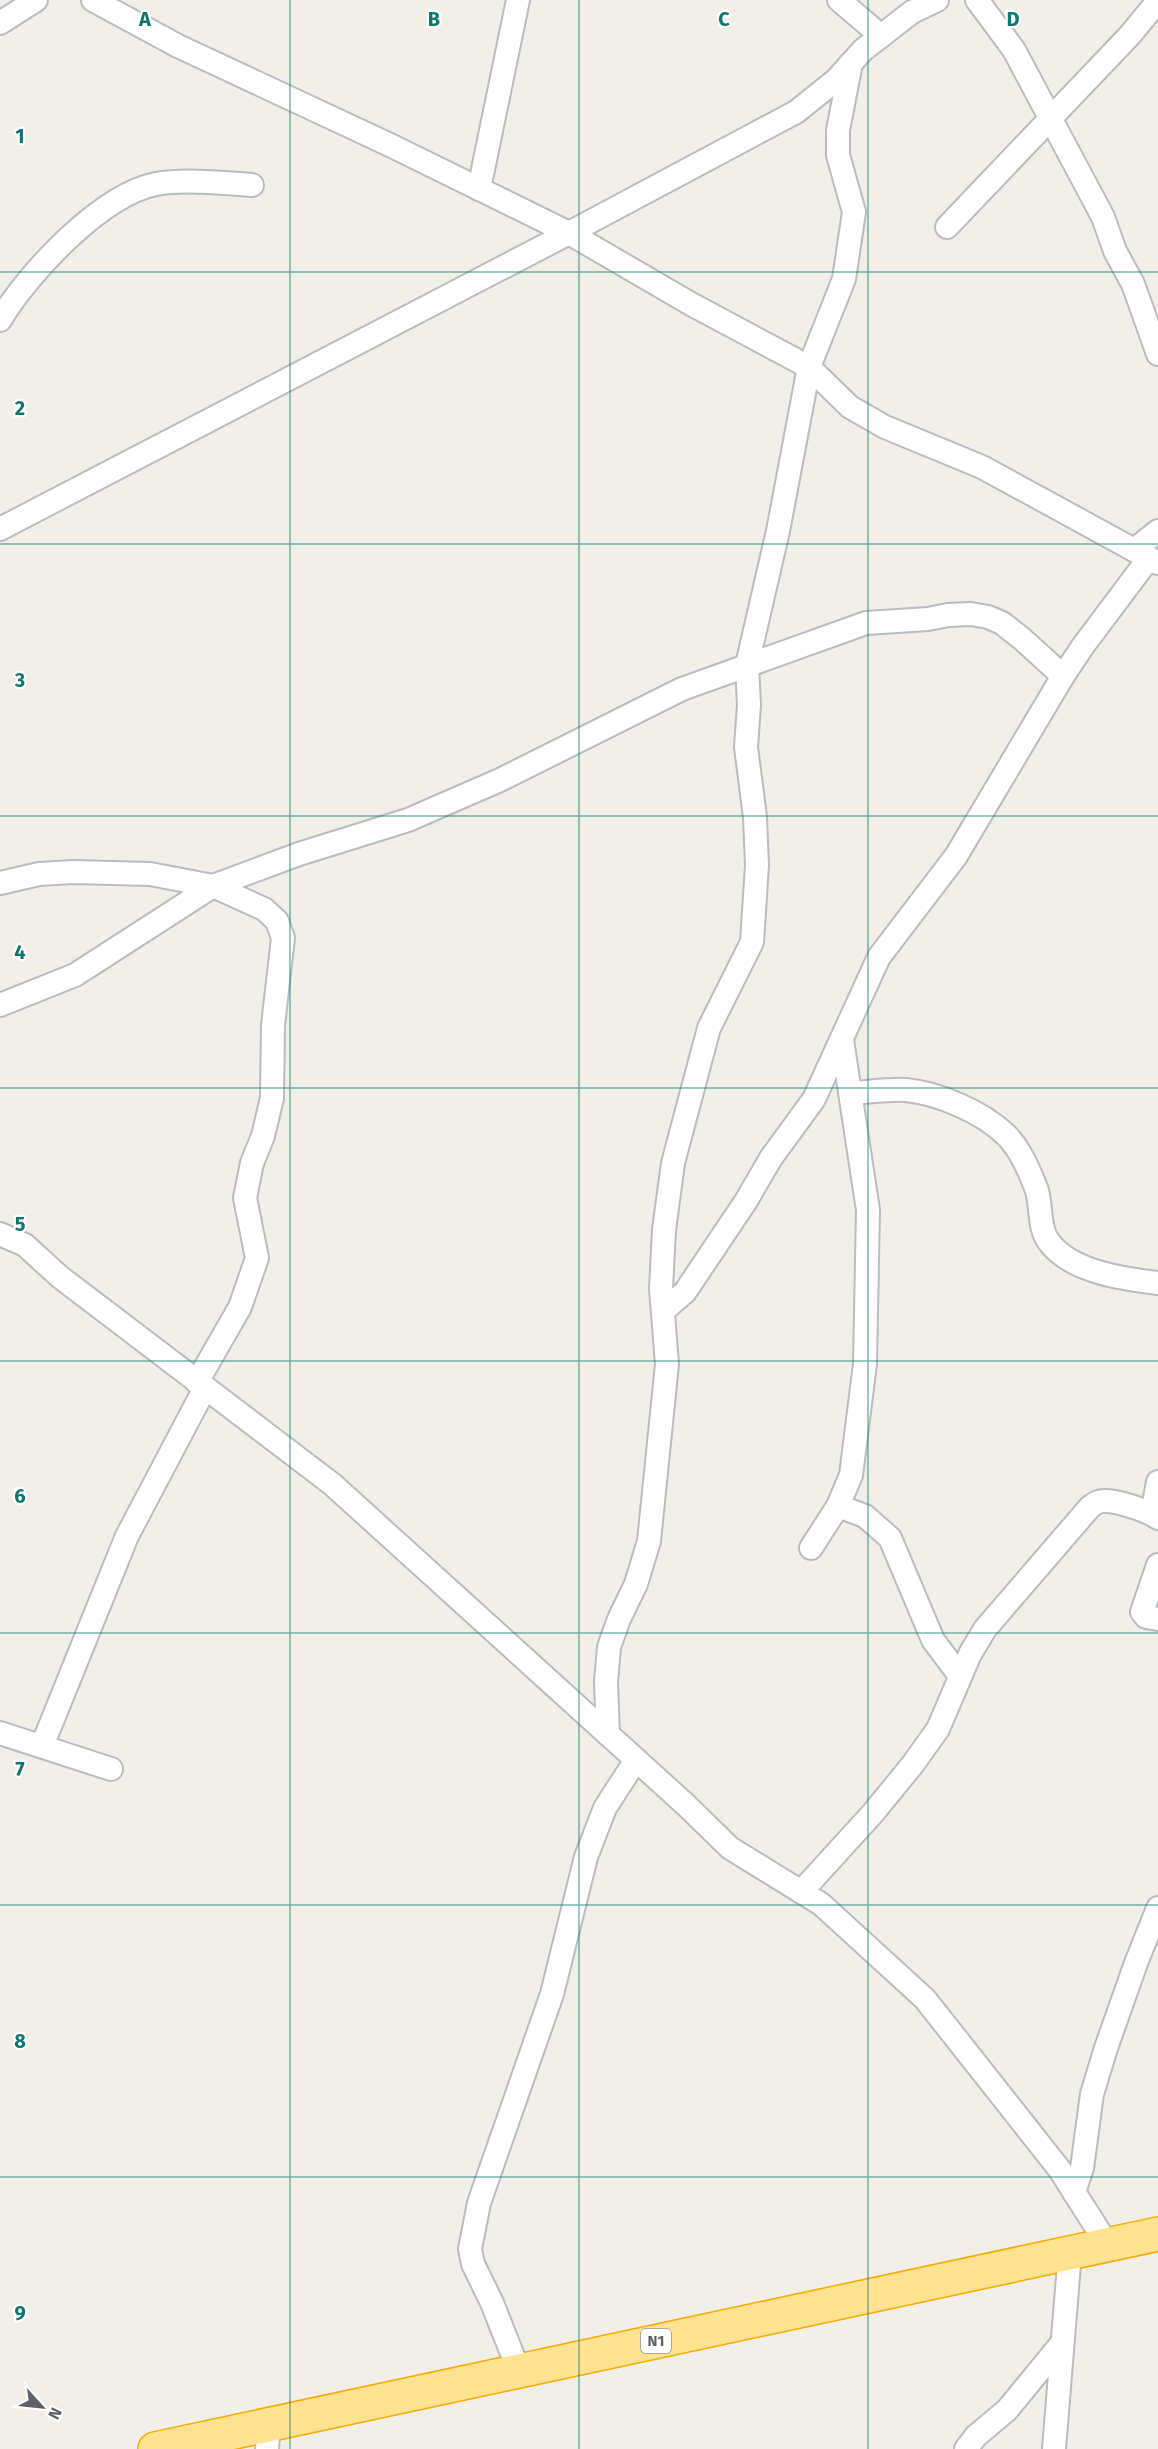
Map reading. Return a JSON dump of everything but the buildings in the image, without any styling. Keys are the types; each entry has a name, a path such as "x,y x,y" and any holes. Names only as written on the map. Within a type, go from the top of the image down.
{"highway":[{"name":"N1","path":"154,2449 268,2437 519,2371 1158,2234"}],"street":[{"path":"0,23 36,0"},
{"path":"93,0 178,46 569,233 692,304 809,367 850,407 885,427 982,466 1147,557"},
{"path":"479,189 518,0"},
{"path":"839,0 881,36"},
{"path":"0,530 796,112 836,80 863,50 912,12 937,0"},
{"path":"977,0 1014,50 1103,217 1115,251 1133,284 1158,354"},
{"path":"947,227 1130,35 1158,1"},
{"path":"608,1734 606,1682 609,1647 619,1619 636,1584 649,1541 667,1364 661,1289 664,1230 673,1163 708,1028 752,942 757,865 755,817 746,747 749,705 747,665 778,531 809,367 844,279 854,212 838,155 838,130 851,63"},
{"path":"0,320 11,302 48,259 88,220 137,190 157,184 252,185"},
{"path":"663,1311 685,1292 746,1201 771,1158 814,1099 879,957 956,856 1063,676 1147,557 1158,531"},
{"path":"0,1005 75,975 213,886 299,854 408,820 500,780 682,689 866,623 971,614 988,617 1002,622 1063,676"},
{"path":"0,883 39,874 73,872 150,874 213,886 264,909 277,921 283,938 273,1025 272,1098 263,1136 252,1163 245,1198 257,1258 240,1308 127,1536 42,1746"},
{"path":"811,1548 838,1506 851,1474 866,1342 868,1210 852,1092 842,1040"},
{"path":"852,1092 906,1090 936,1096 975,1113 1005,1134 1018,1150 1036,1187 1041,1220 1049,1242 1066,1256 1089,1269 1113,1277 1158,1283"},
{"path":"0,1234 24,1245 60,1277 332,1484 730,1848 821,1904 925,1999 1060,2170 1107,2244"},
{"path":"801,1892 873,1813 913,1764 938,1729 960,1676 985,1629 1090,1507 1099,1501 1110,1502 1155,1516 1158,1482"},
{"path":"838,1506 865,1516 890,1538 933,1640 960,1676"},
{"path":"1158,1565 1143,1612 1146,1617 1158,1619"},
{"path":"0,1733 111,1769"},
{"path":"519,2371 492,2303 473,2264 470,2249 479,2203 552,1994 586,1857 605,1808 636,1760"},
{"path":"1074,2192 1082,2168 1088,2116 1098,2076 1136,1963 1158,1908"},
{"path":"1054,2449 1070,2252"},
{"path":"966,2449 976,2436 1007,2410 1062,2343"}]}
